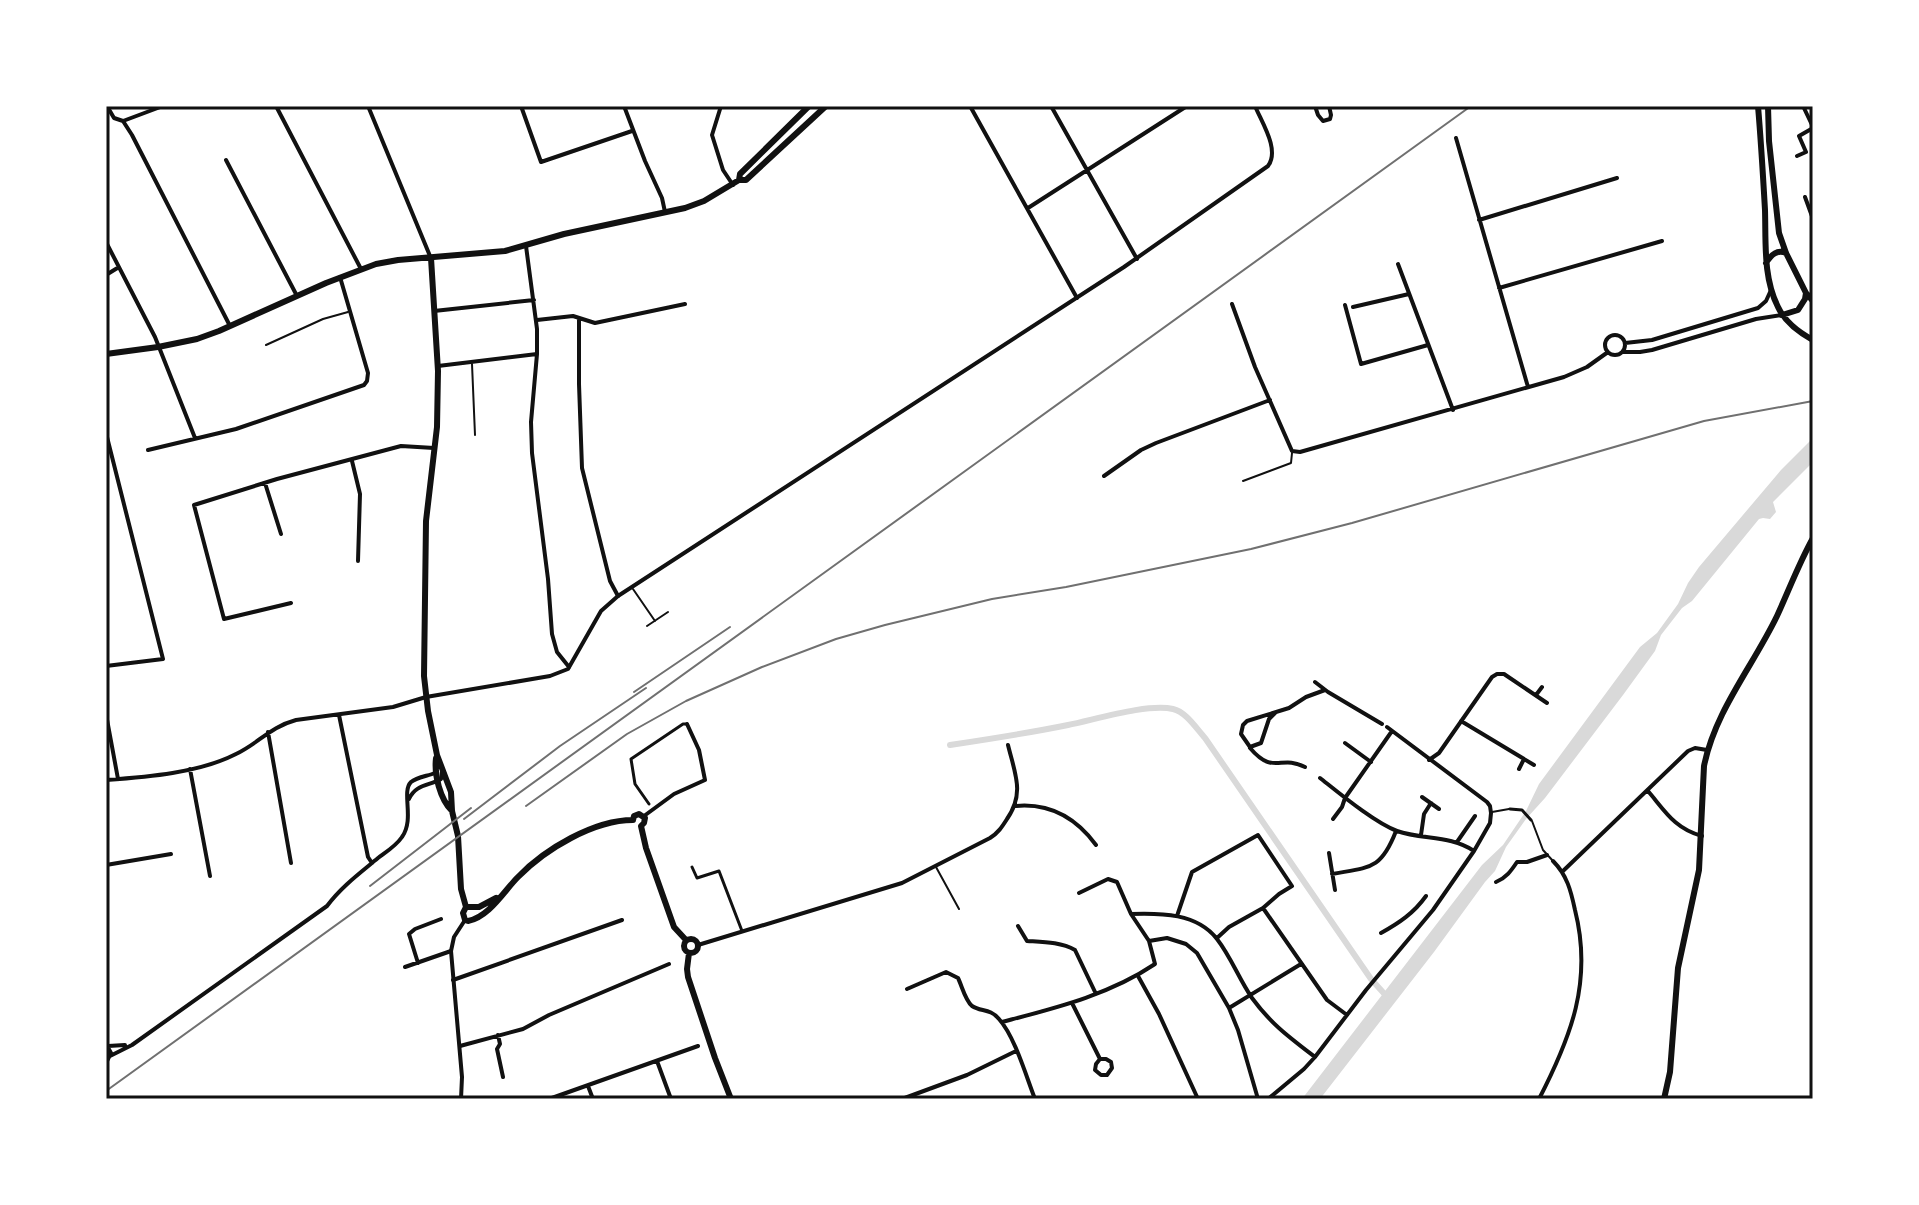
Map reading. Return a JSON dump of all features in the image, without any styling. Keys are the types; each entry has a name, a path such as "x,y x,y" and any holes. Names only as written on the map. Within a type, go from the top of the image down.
{"main road":[{"path":"736,182 740,174 809,106"},
{"path":"106,354 197,339 340,277 387,262 505,251 704,201 736,182 746,180 826,106"},
{"path":"1758,106 1766,263 1771,290 1782,315 1795,329 1813,340"},
{"path":"1768,106 1779,233 1811,300"},
{"path":"1766,263 1774,253 1786,253"},
{"path":"431,258 438,366 437,427 426,521 426,697 437,755 451,792 459,842 462,894 470,907 477,910 477,917"},
{"path":"1782,315 1798,310 1805,299 1811,300"},
{"path":"1664,1099 1670,1072 1678,968 1699,870 1707,750 1813,538"},
{"path":"437,755 438,781 453,815"},
{"path":"633,820 636,814 644,816 641,826"},
{"path":"633,820 635,825 641,826"},
{"path":"505,891 485,905 470,907 463,913 465,920 472,921 496,902 537,859 559,845 605,823 633,820"},
{"path":"641,826 674,927 686,940"},
{"path":"686,940 695,939 698,945 695,952 689,953"},
{"path":"686,940 688,977 731,1099"}],"street":[{"path":"107,106 114,118 123,121 163,106"},
{"path":"276,106 361,269"},
{"path":"368,106 431,258"},
{"path":"521,106 541,162 632,131"},
{"path":"624,106 666,213"},
{"path":"721,106 712,135 723,170 736,182"},
{"path":"970,106 1077,298"},
{"path":"1051,106 1137,259"},
{"path":"1028,208 1178,108 1187,106"},
{"path":"106,780 156,776 225,760 268,732 296,720 393,707 426,697 563,672 569,667 601,611 618,596 1137,259 1270,164 1272,148 1255,106"},
{"path":"1315,106 1323,121 1330,119 1329,106"},
{"path":"1797,156 1806,152 1799,136 1813,128 1803,106"},
{"path":"123,121 230,326"},
{"path":"1456,138 1528,387"},
{"path":"226,160 297,296"},
{"path":"1479,220 1617,178"},
{"path":"1805,197 1813,219"},
{"path":"1499,288 1662,241"},
{"path":"106,242 158,347 195,438"},
{"path":"526,246 537,320 532,453 552,634 557,652 569,667"},
{"path":"1398,264 1453,410"},
{"path":"106,275 119,267"},
{"path":"148,450 243,427 360,387 367,381 368,373 340,277"},
{"path":"1625,343 1652,340 1758,308 1771,290"},
{"path":"1353,307 1409,294"},
{"path":"434,311 534,300"},
{"path":"537,320 569,316 595,323 685,304"},
{"path":"1232,304 1255,367 1292,451 1300,452 1564,377 1587,367 1608,352"},
{"path":"1345,305 1361,364 1428,345"},
{"path":"1608,352 1617,355 1652,350 1756,319 1782,315"},
{"path":"579,318 582,468 610,581 618,596"},
{"path":"1608,352 1606,346 1609,338 1617,336 1625,343 1623,352"},
{"path":"438,366 537,354"},
{"path":"1104,476 1156,443 1270,400"},
{"path":"106,433 163,659 106,666"},
{"path":"291,603 224,619 194,505 401,446 434,448"},
{"path":"352,460 360,494 358,561"},
{"path":"265,483 281,534"},
{"path":"1429,760 1439,753 1497,674 1504,674 1547,703"},
{"path":"1268,1099 1315,1057 1380,972 1433,910 1490,823 1491,813 1487,802 1387,727 1315,682"},
{"path":"1536,695 1542,687"},
{"path":"1305,767 1295,762 1272,763 1259,758 1241,734 1243,725 1325,690"},
{"path":"1259,758 1269,719 1275,713"},
{"path":"106,714 118,779"},
{"path":"339,715 368,857 372,863"},
{"path":"1461,721 1534,765"},
{"path":"644,816 674,794 705,780 699,750 687,724 631,759 635,784 649,804"},
{"path":"1333,819 1371,762 1387,727"},
{"path":"268,732 291,863"},
{"path":"1250,747 1261,743"},
{"path":"1345,743 1371,762"},
{"path":"698,945 902,883 974,848 996,834 1016,806 1018,787 1009,748"},
{"path":"1563,871 1688,751 1695,748 1707,750"},
{"path":"1519,769 1524,759"},
{"path":"408,801 416,789 438,781 442,776 441,765"},
{"path":"190,769 210,876"},
{"path":"106,1063 110,1056 132,1045 323,909 338,892 397,844 408,822 406,792 409,784 436,772"},
{"path":"1320,778 1396,831 1457,842 1474,851"},
{"path":"1648,791 1680,827 1702,836"},
{"path":"1422,797 1439,809"},
{"path":"1421,835 1424,814 1431,803"},
{"path":"1016,806 1032,804 1060,812 1076,823 1096,845"},
{"path":"1510,809 1522,810 1531,820"},
{"path":"1457,842 1475,816"},
{"path":"1332,874 1378,863 1396,831"},
{"path":"1177,916 1192,872 1256,836 1292,886 1217,938"},
{"path":"1329,853 1335,890"},
{"path":"106,865 171,854"},
{"path":"1496,882 1502,880 1517,862 1547,855"},
{"path":"1539,1099 1561,1056 1581,983 1581,939 1569,887 1563,871 1553,861"},
{"path":"692,867 697,878 719,871 742,931"},
{"path":"1002,1022 1096,994 1138,976 1155,964 1149,941 1131,914 1115,880 1104,880 1079,893"},
{"path":"1381,933 1413,912 1426,896"},
{"path":"1263,908 1327,1000 1347,1015"},
{"path":"1131,914 1164,914 1192,920 1217,938 1250,995 1277,1028 1315,1057"},
{"path":"418,963 409,934 441,919"},
{"path":"461,1099 462,1077 451,951 454,937 465,920"},
{"path":"453,980 622,920"},
{"path":"1018,926 1027,941 1075,950 1096,994"},
{"path":"1149,941 1167,938 1186,944 1197,953 1229,1008 1258,1099"},
{"path":"405,967 451,951"},
{"path":"459,1046 523,1029 669,964"},
{"path":"1229,1008 1301,964"},
{"path":"907,989 946,972 958,978 970,1003 993,1013 1002,1022 1035,1099"},
{"path":"1138,976 1198,1099"},
{"path":"1072,1003 1100,1059"},
{"path":"498,1035 500,1044 497,1049 503,1077"},
{"path":"110,1056 107,1045 132,1045"},
{"path":"549,1099 698,1046"},
{"path":"902,1099 967,1075 1016,1051"},
{"path":"1100,1059 1111,1062 1112,1068 1107,1075 1095,1070 1100,1059"},
{"path":"657,1061 671,1099"},
{"path":"588,1086 593,1099"}],"lane":[{"path":"266,345 323,319 349,311"},
{"path":"472,361 475,435"},
{"path":"1243,481 1291,463 1292,451"},
{"path":"632,587 655,621"},
{"path":"647,626 668,612"},
{"path":"1491,813 1510,809"},
{"path":"1531,820 1539,843 1553,861"},
{"path":"936,866 959,909"}],"shaded area":[{"path":"1813,438 1813,462 1773,502 1776,512 1770,519 1759,519 1661,635 1655,651 1623,695 1506,847 1495,871 1320,1099 1302,1099 1482,865 1503,845 1526,811 1539,784 1640,647 1657,633 1699,567 1781,470"}],"waterway":[{"path":"950,745 1150,708 1173,709 1182,713 1205,738 1371,979 1389,999"}],"railway":[{"path":"106,1091 1471,106"},
{"path":"526,806 627,734 686,701 836,639 992,599 1251,549 1352,523 1704,421 1813,401"},
{"path":"634,692 730,627"},
{"path":"464,819 560,746 646,688"},
{"path":"370,886 471,808"}]}
